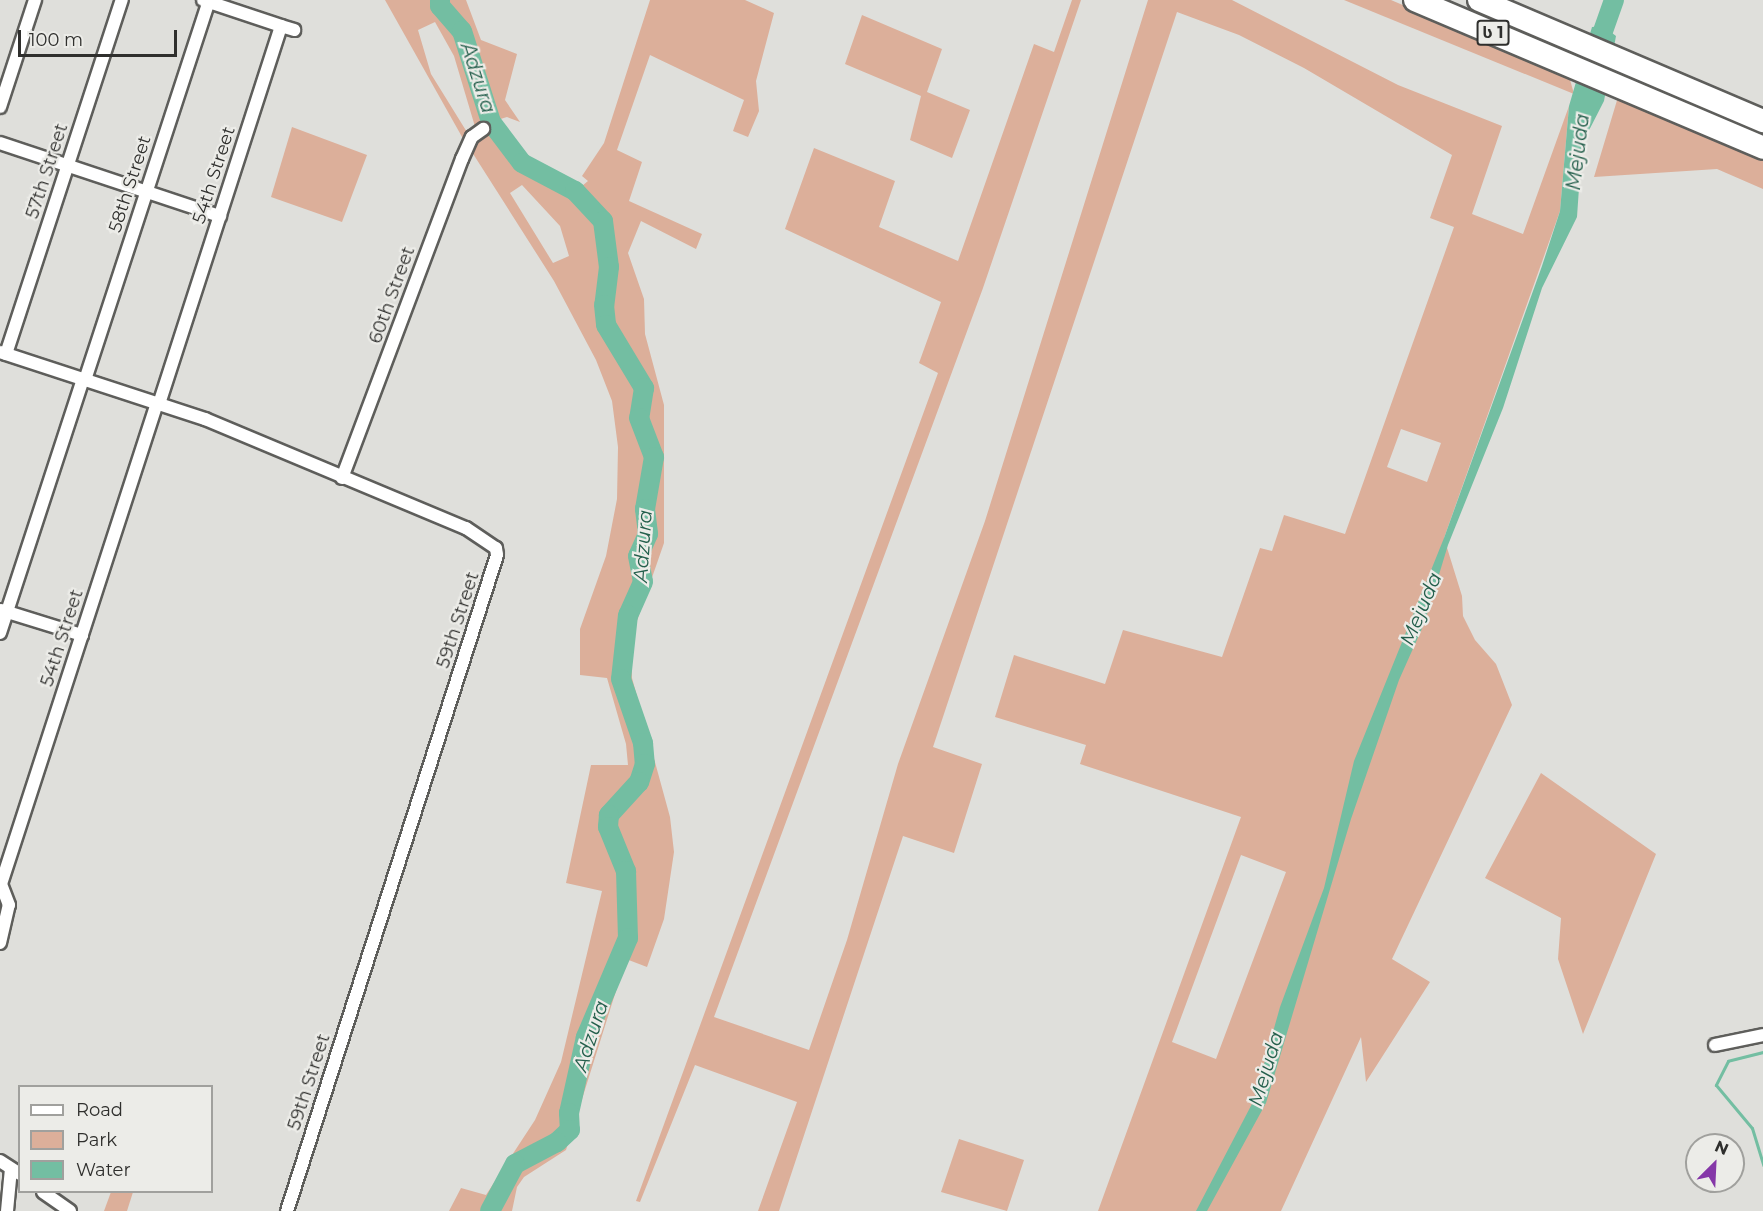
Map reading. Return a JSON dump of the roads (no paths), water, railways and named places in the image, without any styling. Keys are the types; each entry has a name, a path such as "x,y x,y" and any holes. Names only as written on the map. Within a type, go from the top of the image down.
{"highway":[{"name":"ს 1","path":"1415,0 1763,148"},
{"name":"ს 1","path":"1479,0 1763,121"}],"street":[{"path":"0,107 35,0"},
{"name":"57th Street","path":"2,355 122,0"},
{"name":"54th Street","path":"1,884 220,216 288,28 206,1"},
{"name":"58th Street","path":"0,633 3,611 147,191 206,1"},
{"name":"60th Street","path":"342,478 462,159 472,137 483,129"},
{"path":"0,143 220,216"},
{"name":"59th Street","path":"2,355 205,419 466,528 496,548 497,555 287,1211"},
{"path":"3,611 82,635"},
{"path":"0,943 9,905 1,884"},
{"path":"1715,1045 1763,1035"},
{"path":"0,1161 15,1172 7,1211"},
{"path":"46,1193 70,1211"}],"water":[{"path":"1603,26 1616,36 1604,101 1582,144 1577,217 1542,288 1503,408 1448,545 1424,624 1399,680 1351,819 1266,1103 1207,1211 1196,1211 1254,1100 1280,1007 1324,888 1354,761 1444,538 1542,266 1560,211 1569,106 1592,27"}],"waterway":[{"name":"Adzura","path":"440,0 440,6 462,31 491,122 522,163 575,191 603,221 609,267 604,305 606,325 644,388 639,418 654,457 645,509 648,534 638,556 643,582 628,615 621,679 643,743 645,764 639,782 609,815 608,827 626,871 628,938 586,1037 569,1113 570,1130 557,1142 515,1164 490,1211"},
{"name":"Mejuda","path":"1596,51 1614,0"},
{"path":"1763,1052 1728,1061 1716,1085 1752,1128 1763,1165"}]}
